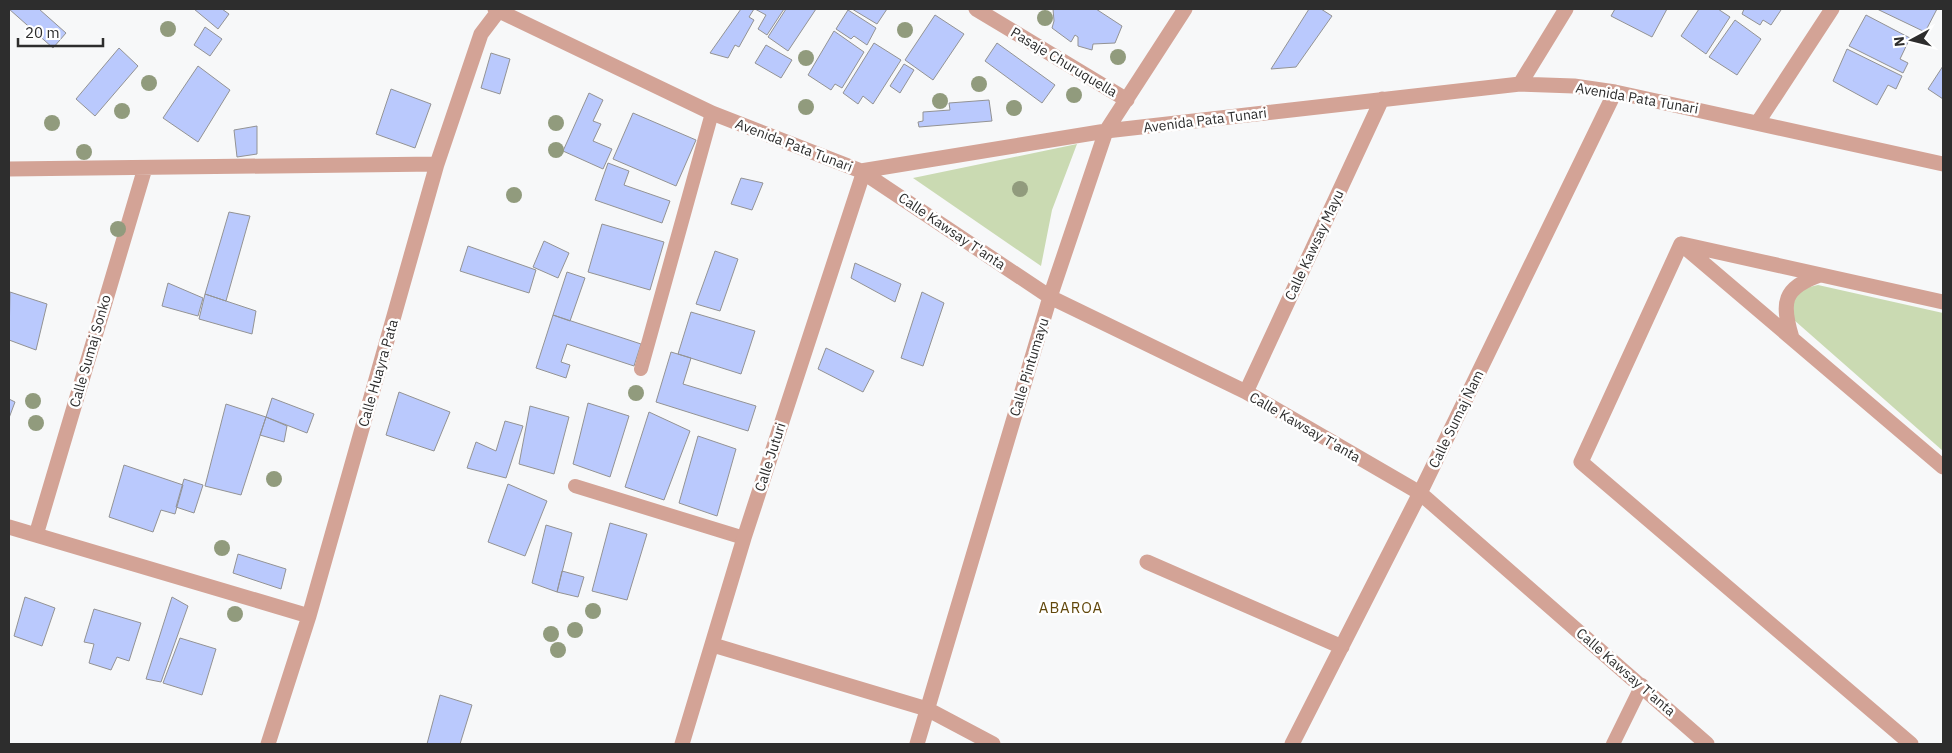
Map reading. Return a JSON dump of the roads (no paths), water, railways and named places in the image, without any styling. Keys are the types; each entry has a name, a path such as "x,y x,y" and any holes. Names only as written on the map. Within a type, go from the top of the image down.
{"street":[{"name":"Pasaje Churuquella","path":"976,9 1126,100"},
{"name":"Calle Pintumayu","path":"917,744 1050,297 1106,131 1185,9"},
{"path":"1520,84 1566,9"},
{"path":"1758,122 1832,9"},
{"name":"Avenida Pata Tunari","path":"498,10 712,113 860,171 1106,131 1520,84 1574,86 1616,92 1943,164"},
{"name":"Calle Huayra Pata","path":"268,744 309,616 437,164 481,34 498,10"},
{"name":"Calle Sumaj Ñam","path":"1292,744 1420,493 1616,92"},
{"name":"Calle Kawsay Mayu","path":"1246,392 1382,99"},
{"path":"9,169 437,164"},
{"name":"Calle Sumaj Sonko","path":"36,535 144,168"},
{"name":"Calle Kawsay T'anta","path":"860,171 1050,297 1246,392 1420,493 1708,744"},
{"name":"Calle Juturi","path":"682,744 744,538 862,177 860,171"},
{"path":"1681,244 1943,302"},
{"path":"1681,244 1943,468"},
{"path":"1681,244 1581,462 1911,744"},
{"path":"1792,339 1787,320 1789,294 1800,282 1820,274"},
{"path":"9,527 309,616"},
{"path":"1147,562 1342,647"},
{"path":"713,645 927,709 993,744"}],"lane":[{"path":"641,369 712,113"},
{"path":"575,486 744,538"},
{"path":"1613,744 1642,685"}],"district":[{"name":"ABAROA","path":"1071,608"}]}
